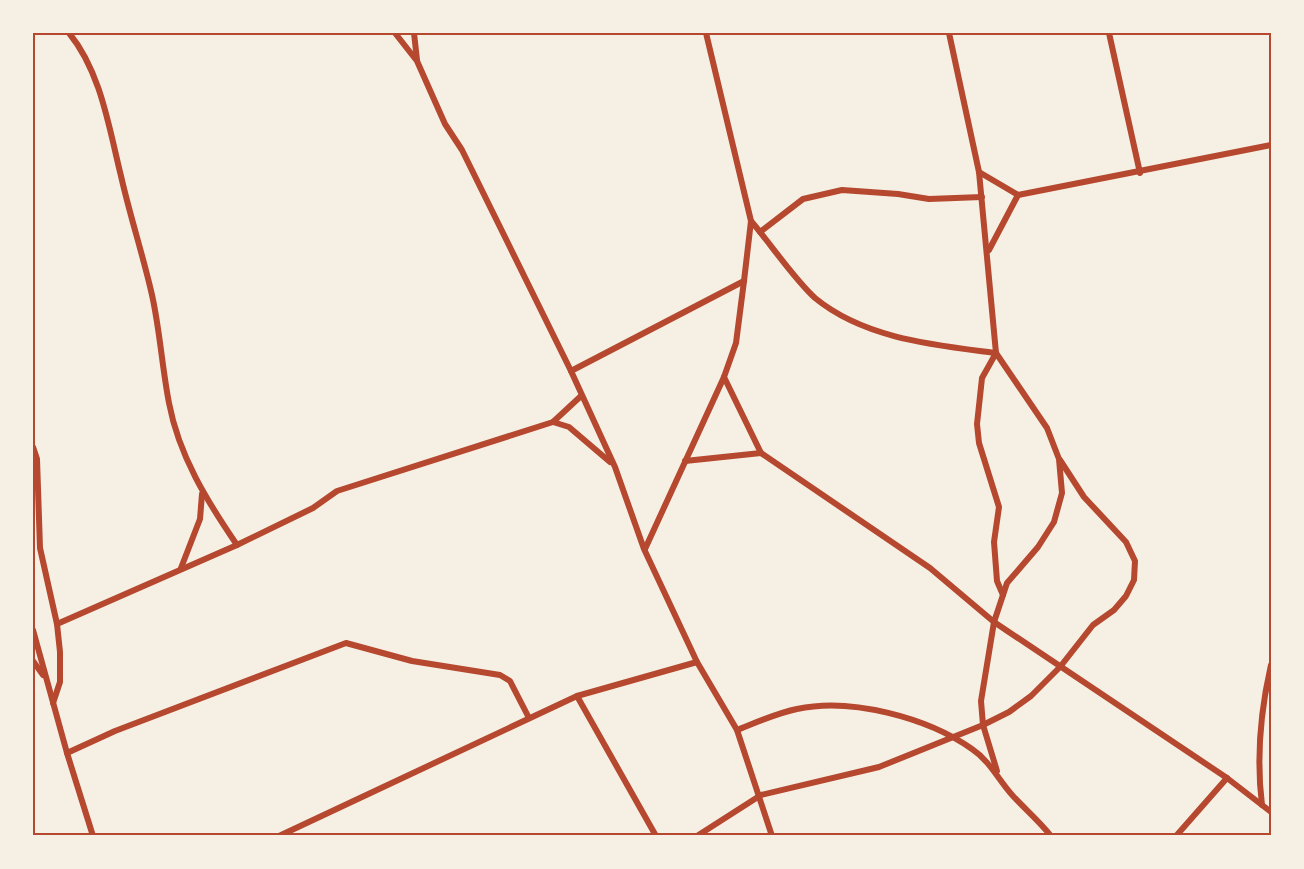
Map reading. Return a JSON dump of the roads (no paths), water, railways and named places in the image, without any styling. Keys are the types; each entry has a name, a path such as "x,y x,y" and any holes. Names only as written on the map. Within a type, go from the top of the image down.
{"street":[{"path":"69,33 84,51 96,84 152,295 173,420 180,444 202,493 237,545"},
{"path":"394,33 417,61 445,124 462,150 571,371 615,467 644,549 697,662 737,730 761,795 772,836"},
{"path":"414,33 417,61"},
{"path":"644,549 724,377 736,343 744,281 750,221 706,33"},
{"path":"697,836 761,795 879,767 983,725 1009,712 1031,696 1060,667 1094,625 1114,610 1126,596 1134,580 1135,561 1126,542 1084,497 1059,459 1047,428 996,353 989,250 979,172 949,33"},
{"path":"1109,33 1140,173"},
{"path":"979,172 1018,195 1140,173 1271,145"},
{"path":"760,232 803,200 842,190 929,200 982,197"},
{"path":"989,250 1018,195"},
{"path":"750,221 814,297 866,328 953,347 996,353"},
{"path":"571,371 744,281"},
{"path":"996,353 982,378 977,424 979,443 999,507 994,542 997,580 1003,595"},
{"path":"724,377 761,453 930,568 994,622 1227,778 1271,812"},
{"path":"57,624 237,545 313,508 327,496 347,487 418,467 553,422 581,396"},
{"path":"553,422 569,426 615,467"},
{"path":"33,447 37,459 39,548 57,624 60,682 53,703"},
{"path":"684,461 761,453"},
{"path":"1051,836 1035,816 1013,796 997,771 983,725 981,701 994,622 1007,583 1038,547 1054,522 1062,493 1059,459"},
{"path":"181,568 200,519 202,493"},
{"path":"33,630 93,836"},
{"path":"67,753 115,731 346,643 412,661 501,675 510,681 528,718"},
{"path":"33,661 47,681"},
{"path":"279,836 577,696 697,662"},
{"path":"1262,805 1257,766 1258,738 1271,665"},
{"path":"577,696 657,836"},
{"path":"737,730 800,708 848,707 892,713 952,738 972,749 997,771"},
{"path":"1176,836 1227,778"}]}
